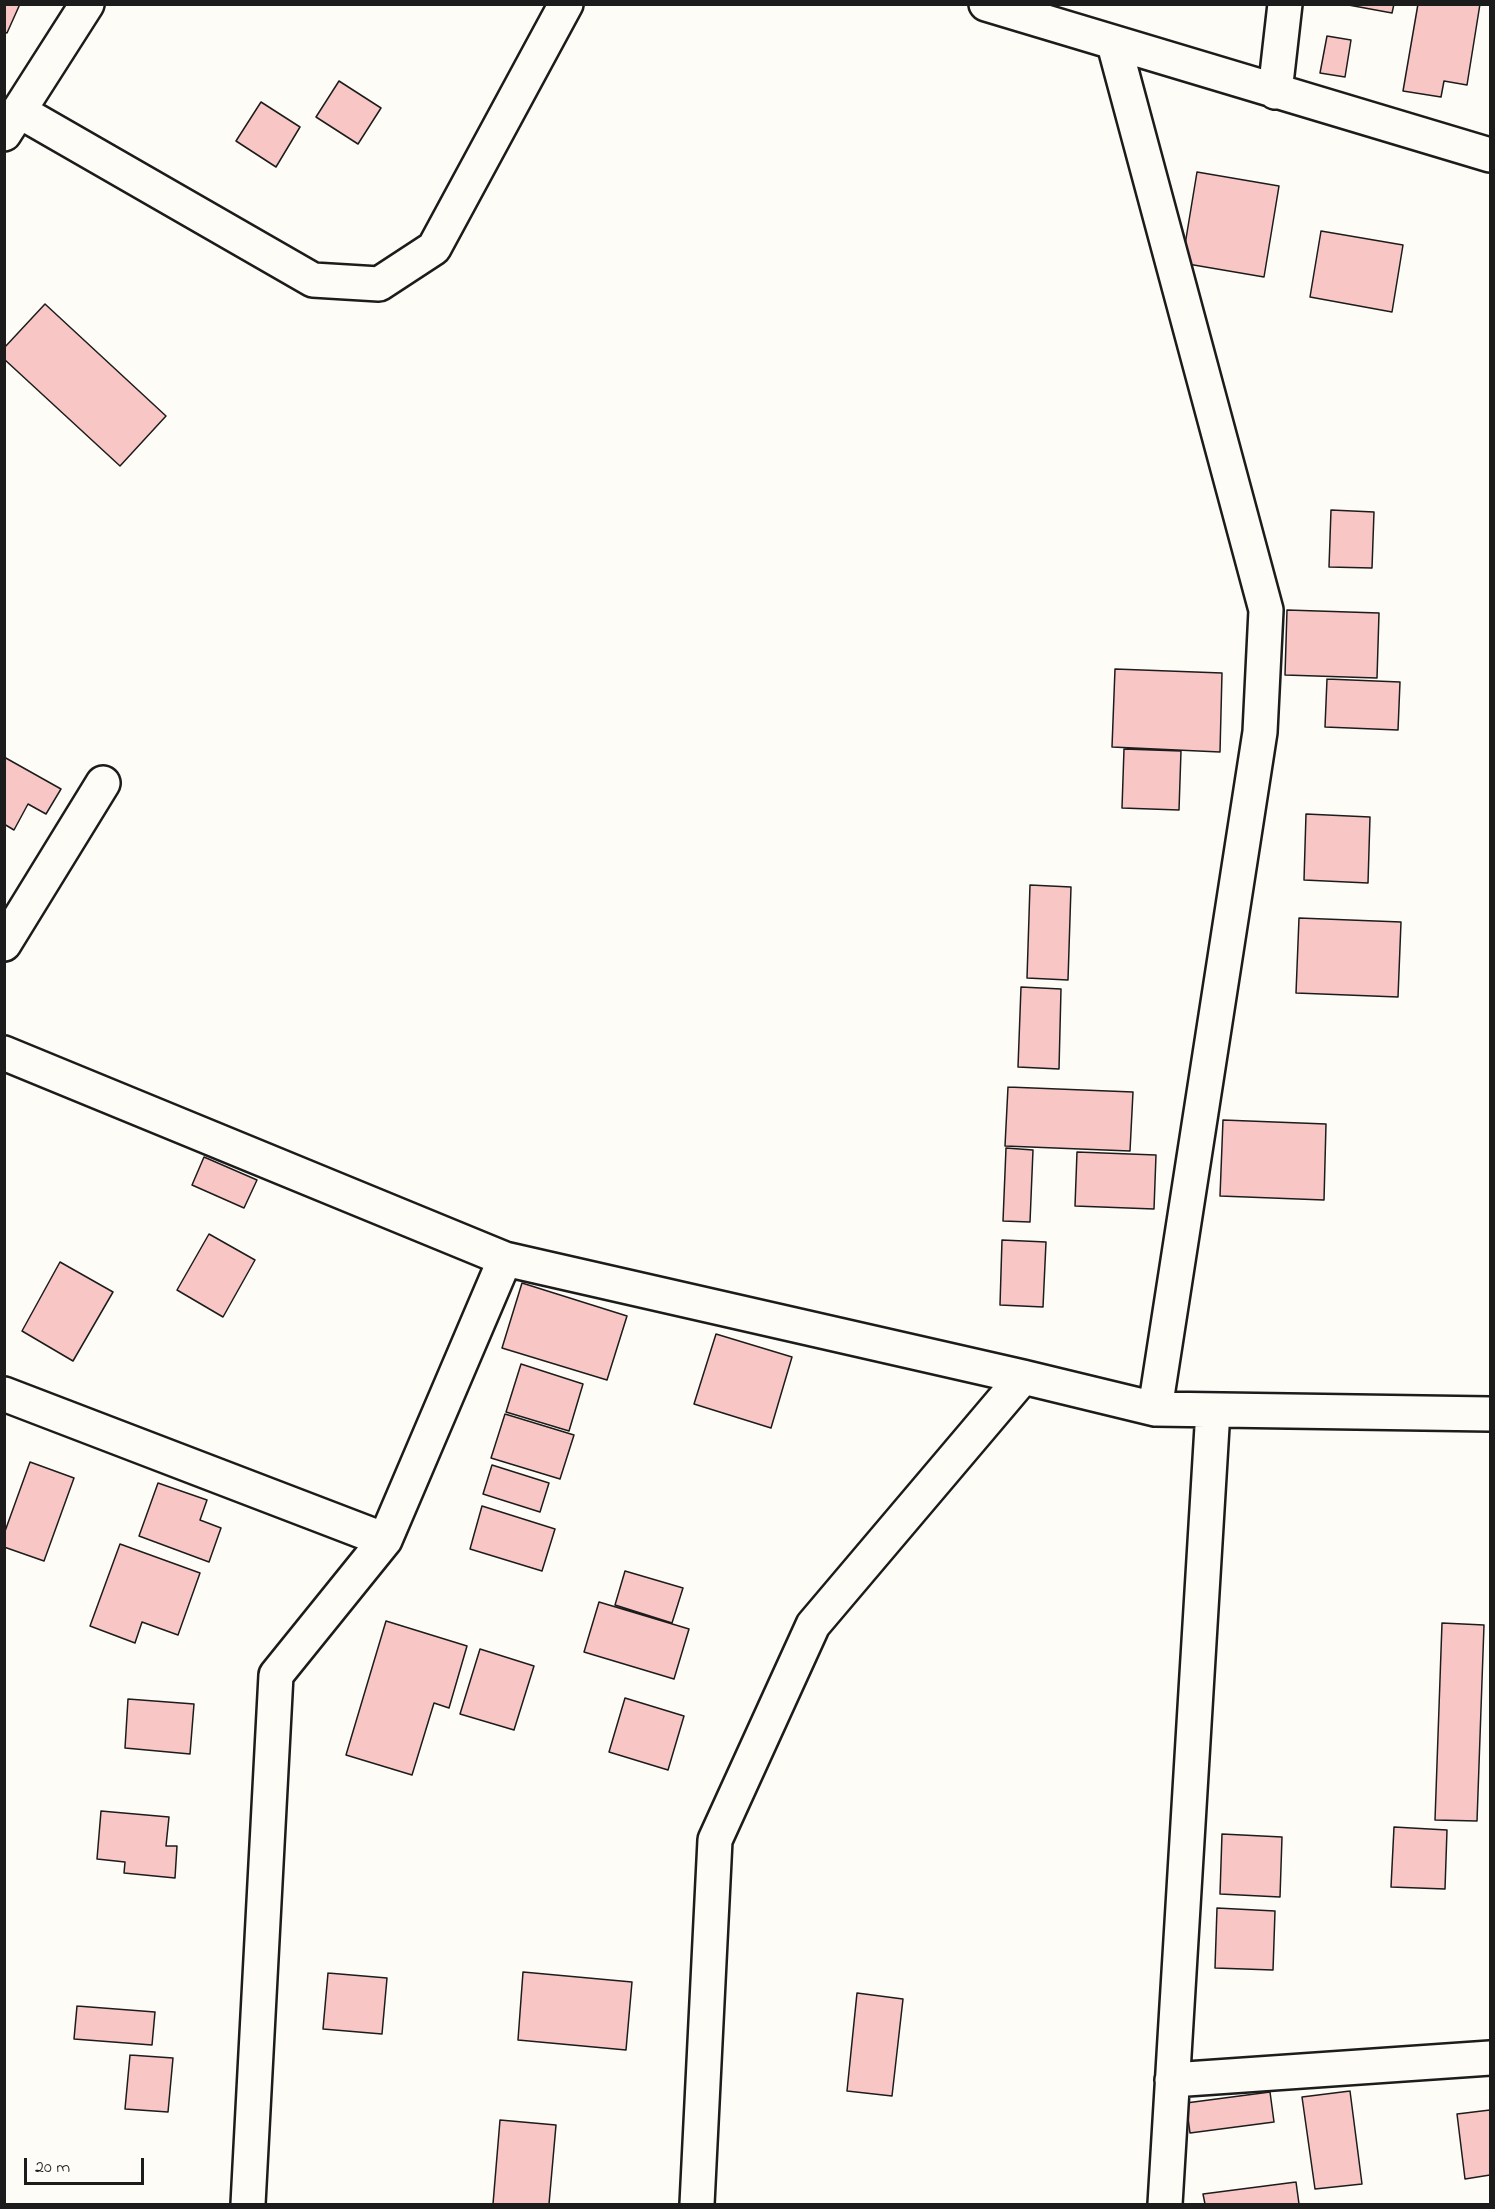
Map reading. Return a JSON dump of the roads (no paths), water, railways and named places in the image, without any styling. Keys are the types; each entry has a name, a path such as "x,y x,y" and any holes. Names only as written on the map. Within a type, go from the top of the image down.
{"street":[{"path":"87,4 12,123 313,280 380,284 434,248 566,4"},
{"path":"986,4 1491,155"},
{"path":"1275,92 1285,4"},
{"path":"1114,44 1266,610 1260,732 1155,1409"},
{"path":"4,944 103,783"},
{"path":"4,1053 505,1259 1155,1409 1491,1414"},
{"path":"248,2205 276,1675 384,1540 505,1259"},
{"path":"697,2205 715,1840 813,1625 1023,1377"},
{"path":"4,1394 384,1540"},
{"path":"1165,2205 1213,1410"},
{"path":"1172,2080 1491,2058"}]}
